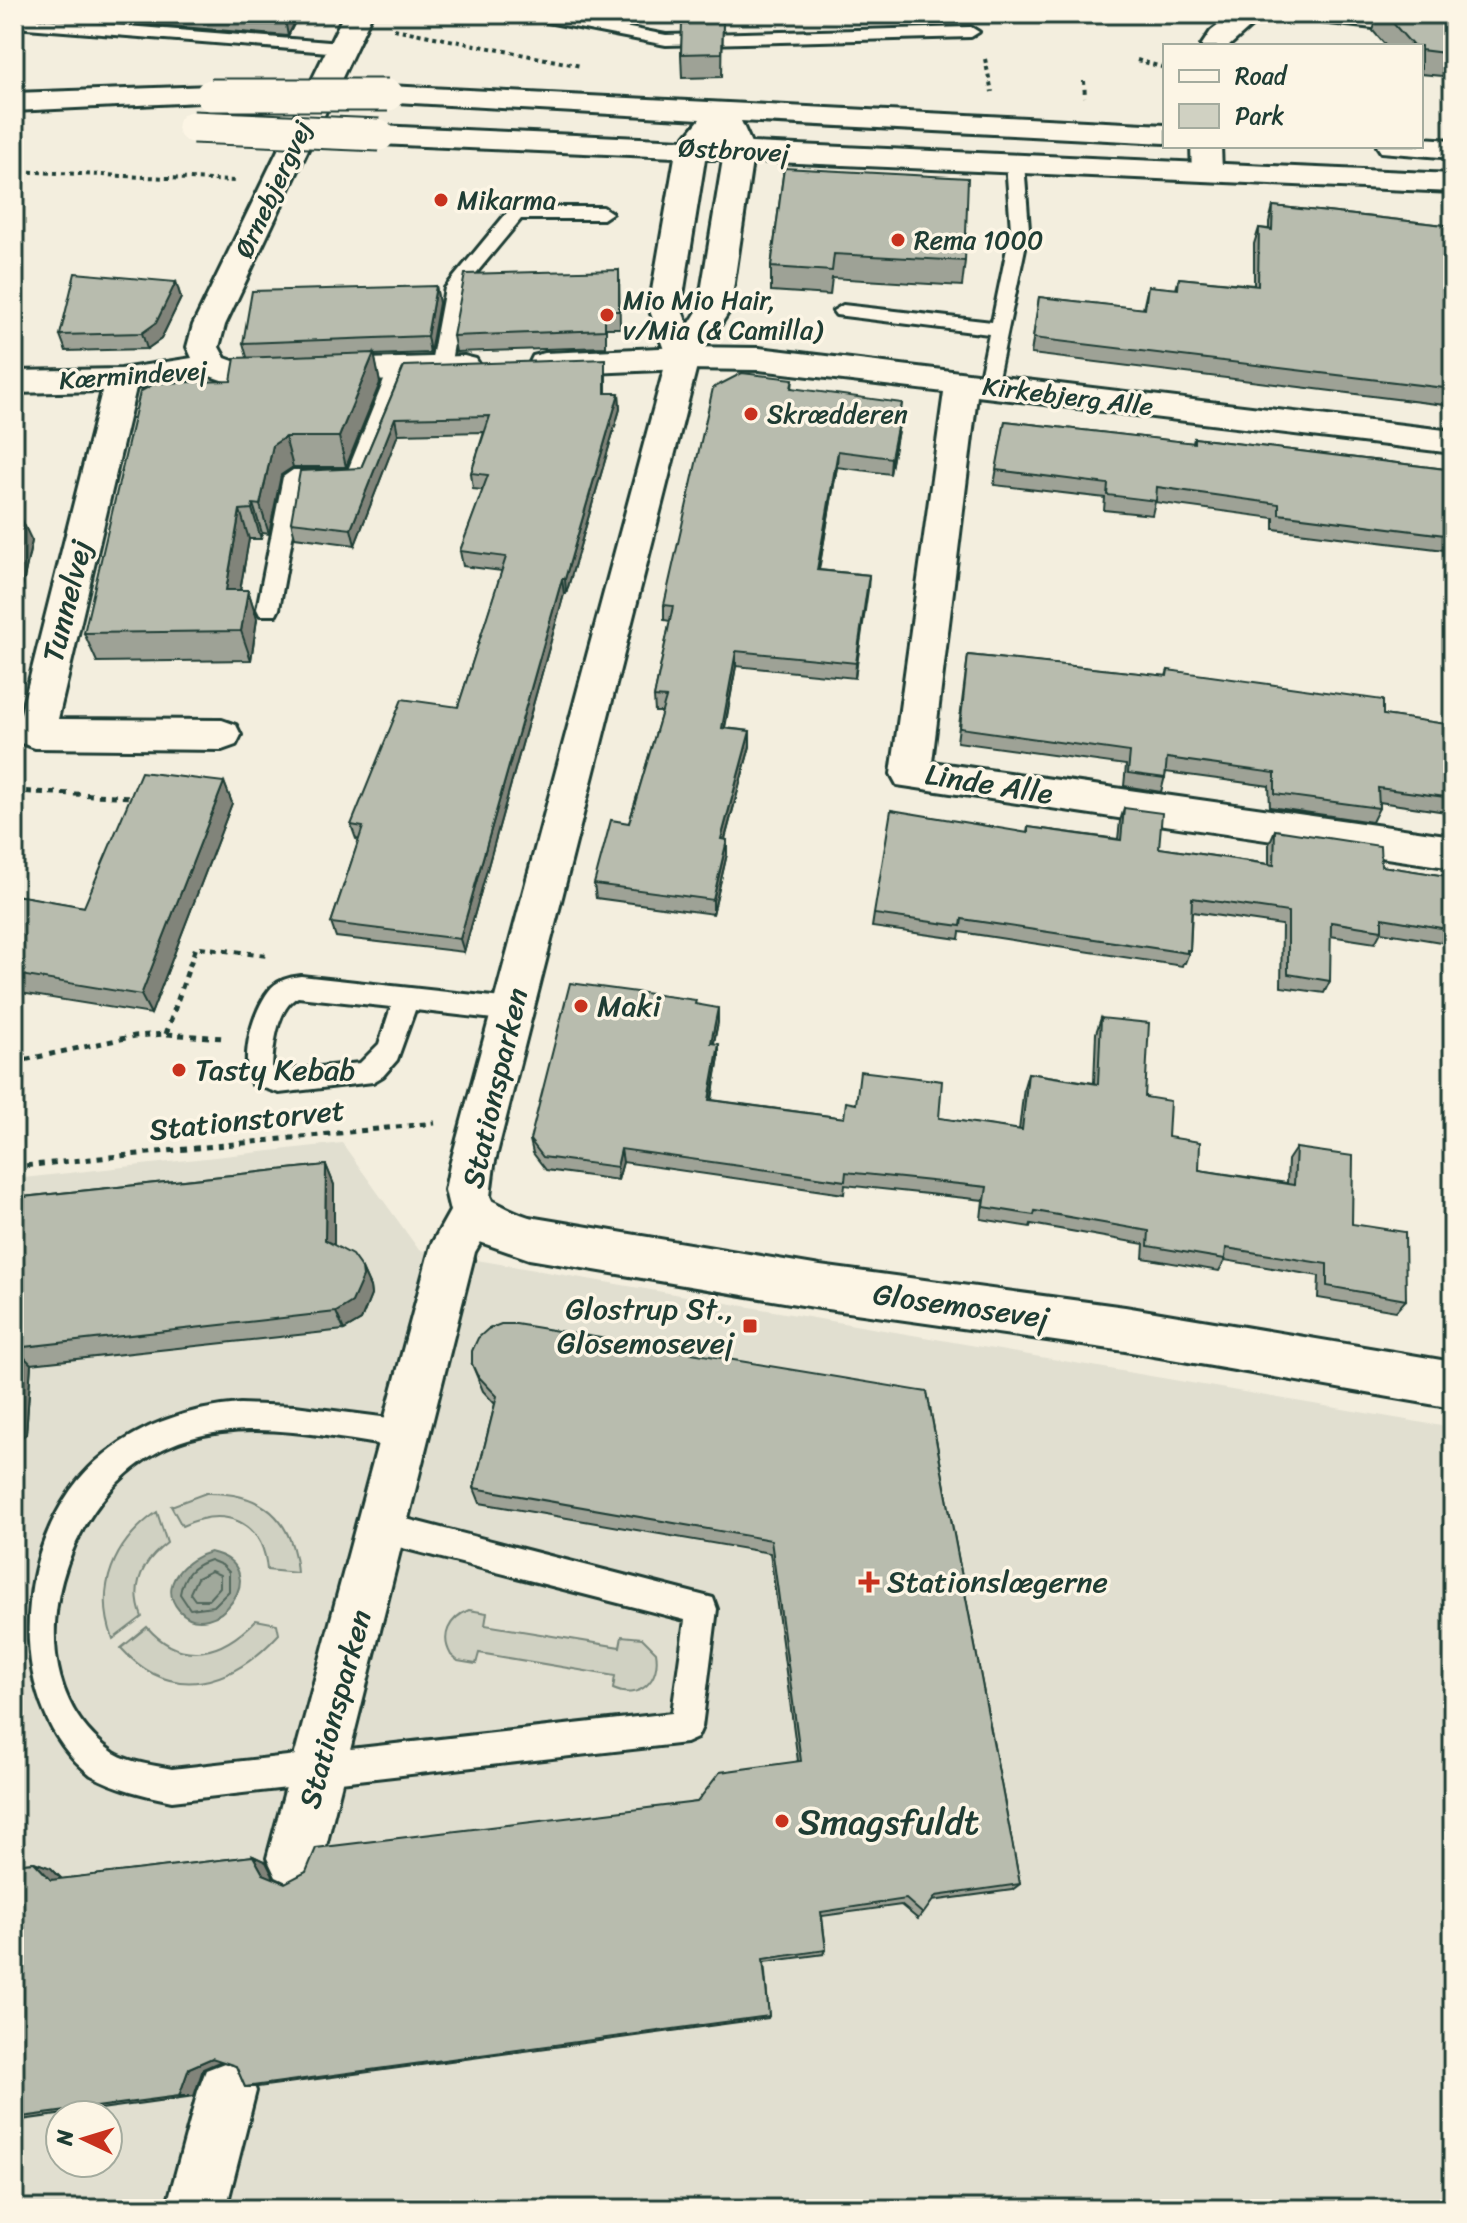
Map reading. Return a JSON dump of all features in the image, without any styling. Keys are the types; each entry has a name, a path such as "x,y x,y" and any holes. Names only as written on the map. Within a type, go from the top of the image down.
{"street":[{"path":"1216,44 1251,14"},
{"path":"1320,14 1453,29"},
{"name":"Ørnebjergvej","path":"212,365 203,347 209,325 351,28"},
{"name":"Østbrovej","path":"14,102 211,95 388,95 1163,134"},
{"path":"683,358 665,308 692,148 722,112 739,150"},
{"path":"14,129 114,127"},
{"name":"Østbrovej","path":"161,127 1015,163 1207,159 1453,183"},
{"path":"1423,148 1453,149"},
{"name":"Stationsparken","path":"295,1858 454,1245 475,1213 466,1193 484,1118 683,358 714,310 739,150"},
{"name":"Kærmindevej","path":"14,382 121,380 212,365 236,374 683,358"},
{"name":"Kirkebjerg Alle","path":"683,358 759,359 1453,442"},
{"name":"Tunnelvej","path":"121,380 35,733 222,735"},
{"name":"Linde Alle","path":"975,385 911,774 1453,852"},
{"name":"Glosemosevej","path":"475,1213 493,1226 529,1238 820,1287 1125,1329 1453,1385"},
{"path":"196,2209 227,2091"}],"lane":[{"path":"532,14 666,40 971,32"},
{"path":"15,18 351,28"},
{"path":"975,385 998,329 1020,229 1015,163"},
{"path":"440,368 454,288 516,213 603,213"},
{"path":"843,311 998,329"},
{"path":"268,609 293,477 355,477 399,368"},
{"path":"406,999 387,1056 381,1064 364,1074 269,1080 261,1076 258,1068 264,1041 280,996 292,987 511,1010"},
{"path":"383,1528 702,1609 686,1727 172,1785 136,1778 103,1764 75,1743 53,1716 38,1685 30,1650 29,1615 35,1578 49,1543 67,1511 92,1482 120,1458 152,1439 186,1425 220,1418 254,1418 405,1434"}],"path":[{"path":"351,28 584,67"},
{"path":"971,32 981,38 998,124"},
{"path":"1137,60 1163,67"},
{"path":"14,171 275,183"},
{"path":"14,791 135,796 129,809"},
{"path":"14,1062 150,1035 264,1041"},
{"name":"Stationstorvet","path":"14,1167 484,1118"}],"shaded area":[{"path":"342,1143 419,1250 1453,1428 1453,2209 335,2209 334,2204 302,2209 14,2209 14,1179"}],"green space":[{"path":"206,1493 243,1497 271,1512 289,1537 297,1573 267,1570 258,1539 239,1522 213,1517 182,1526 171,1506"},
{"path":"157,1512 167,1543 151,1558 141,1576 137,1595 142,1617 113,1639 106,1602 112,1568 129,1537"},
{"path":"469,1610 487,1613 485,1625 620,1647 622,1636 642,1638 656,1652 655,1671 652,1679 640,1690 623,1692 613,1689 615,1676 479,1653 476,1664 458,1661 448,1648 448,1628"},
{"path":"256,1620 277,1624 279,1634 242,1666 202,1682 181,1682 161,1677 141,1666 121,1648 147,1627 174,1648 202,1652 230,1641"}],"water":[{"path":"210,1552 230,1560 239,1573 239,1587 233,1601 222,1612 208,1619 193,1619 179,1610 173,1601 173,1582 184,1566"}],"building":[{"path":"1385,14 1453,16 1453,54 1423,50 1423,44 1411,44"},
{"path":"723,22 722,53 681,54 682,23"},
{"path":"784,168 968,178 965,261 834,254 832,271 771,267"},
{"path":"1273,206 1453,226 1453,389 1033,338 1039,297 1145,309 1148,286 1178,289 1179,278 1258,286 1259,228 1272,230"},
{"path":"619,270 619,311 605,311 605,330 453,336 465,274"},
{"path":"75,273 176,282 156,323 142,333 60,335"},
{"path":"436,286 427,336 243,343 252,291"},
{"path":"374,353 339,437 285,437 273,445 260,505 253,504 252,509 240,510 226,590 248,590 241,631 84,633 140,392 156,383 231,381 235,358"},
{"path":"605,359 605,393 619,393 565,579 562,579 460,939 331,923 363,827 351,825 402,699 458,707 506,557 460,551 488,475 471,473 490,416 395,418 351,529 291,522 300,471 361,468 404,366"},
{"path":"742,373 793,379 791,388 902,403 891,458 838,451 817,570 869,575 856,663 736,651 722,728 750,731 721,839 727,840 713,900 594,884 611,820 629,823 666,698 654,697 673,606 664,605 713,388"},
{"path":"1005,421 1194,443 1194,438 1453,470 1453,536 1279,514 1279,504 1157,487 1156,501 1107,495 1108,484 996,470"},
{"path":"14,518 21,518 14,552"},
{"path":"968,655 1167,676 1168,670 1383,700 1383,715 1453,725 1453,798 1378,788 1379,808 1275,794 1275,773 1167,758 1165,778 1128,773 1130,752 960,728"},
{"path":"141,772 224,782 141,995 14,974 14,895 84,907"},
{"path":"1124,808 1162,813 1159,848 1274,865 1275,830 1380,846 1381,866 1453,877 1453,930 1382,918 1382,930 1331,922 1330,981 1288,974 1288,912 1192,898 1190,950 1187,953 962,919 961,926 874,914 891,810 1028,833 1028,827 1121,840"},
{"path":"570,983 696,1000 695,1004 718,1008 711,1043 719,1044 709,1100 844,1118 846,1102 856,1104 860,1071 942,1081 939,1118 1022,1130 1028,1073 1098,1084 1101,1018 1149,1023 1145,1097 1170,1101 1168,1137 1200,1142 1199,1170 1294,1185 1296,1148 1353,1156 1352,1224 1405,1232 1406,1300 1327,1286 1327,1264 1226,1248 1225,1259 1148,1246 1149,1231 1035,1211 1034,1215 984,1207 987,1187 846,1172 845,1181 621,1149 617,1167 543,1157 530,1140"},
{"path":"326,1165 325,1240 352,1255 362,1269 363,1277 352,1302 336,1312 15,1348 14,1359 14,1198"},
{"path":"501,1324 516,1324 927,1392 1020,1884 936,1896 923,1914 906,1899 821,1912 826,1950 763,1959 769,2016 245,2087 236,2066 212,2058 189,2068 179,2096 124,2103 124,2099 44,2099 44,2114 14,2118 14,1864 34,1862 51,1880 253,1856 263,1874 285,1883 306,1872 316,1848 697,1802 720,1772 801,1761 771,1540 474,1488 497,1396 477,1375 472,1364 472,1351 478,1338 488,1329"}],"place":[{"name":"Mikarma","path":"441,200"},
{"name":"Rema 1000","path":"898,240"},
{"name":"Mio Mio Hair, v/Mia (& Camilla)","path":"607,315"},
{"name":"Skrædderen","path":"751,414"},
{"name":"Maki","path":"581,1006"},
{"name":"Tasty Kebab","path":"179,1070"},
{"name":"Glostrup St., Glosemosevej","path":"750,1326"},
{"name":"Stationslægerne","path":"869,1582"},
{"name":"Smagsfuldt","path":"782,1821"}]}
